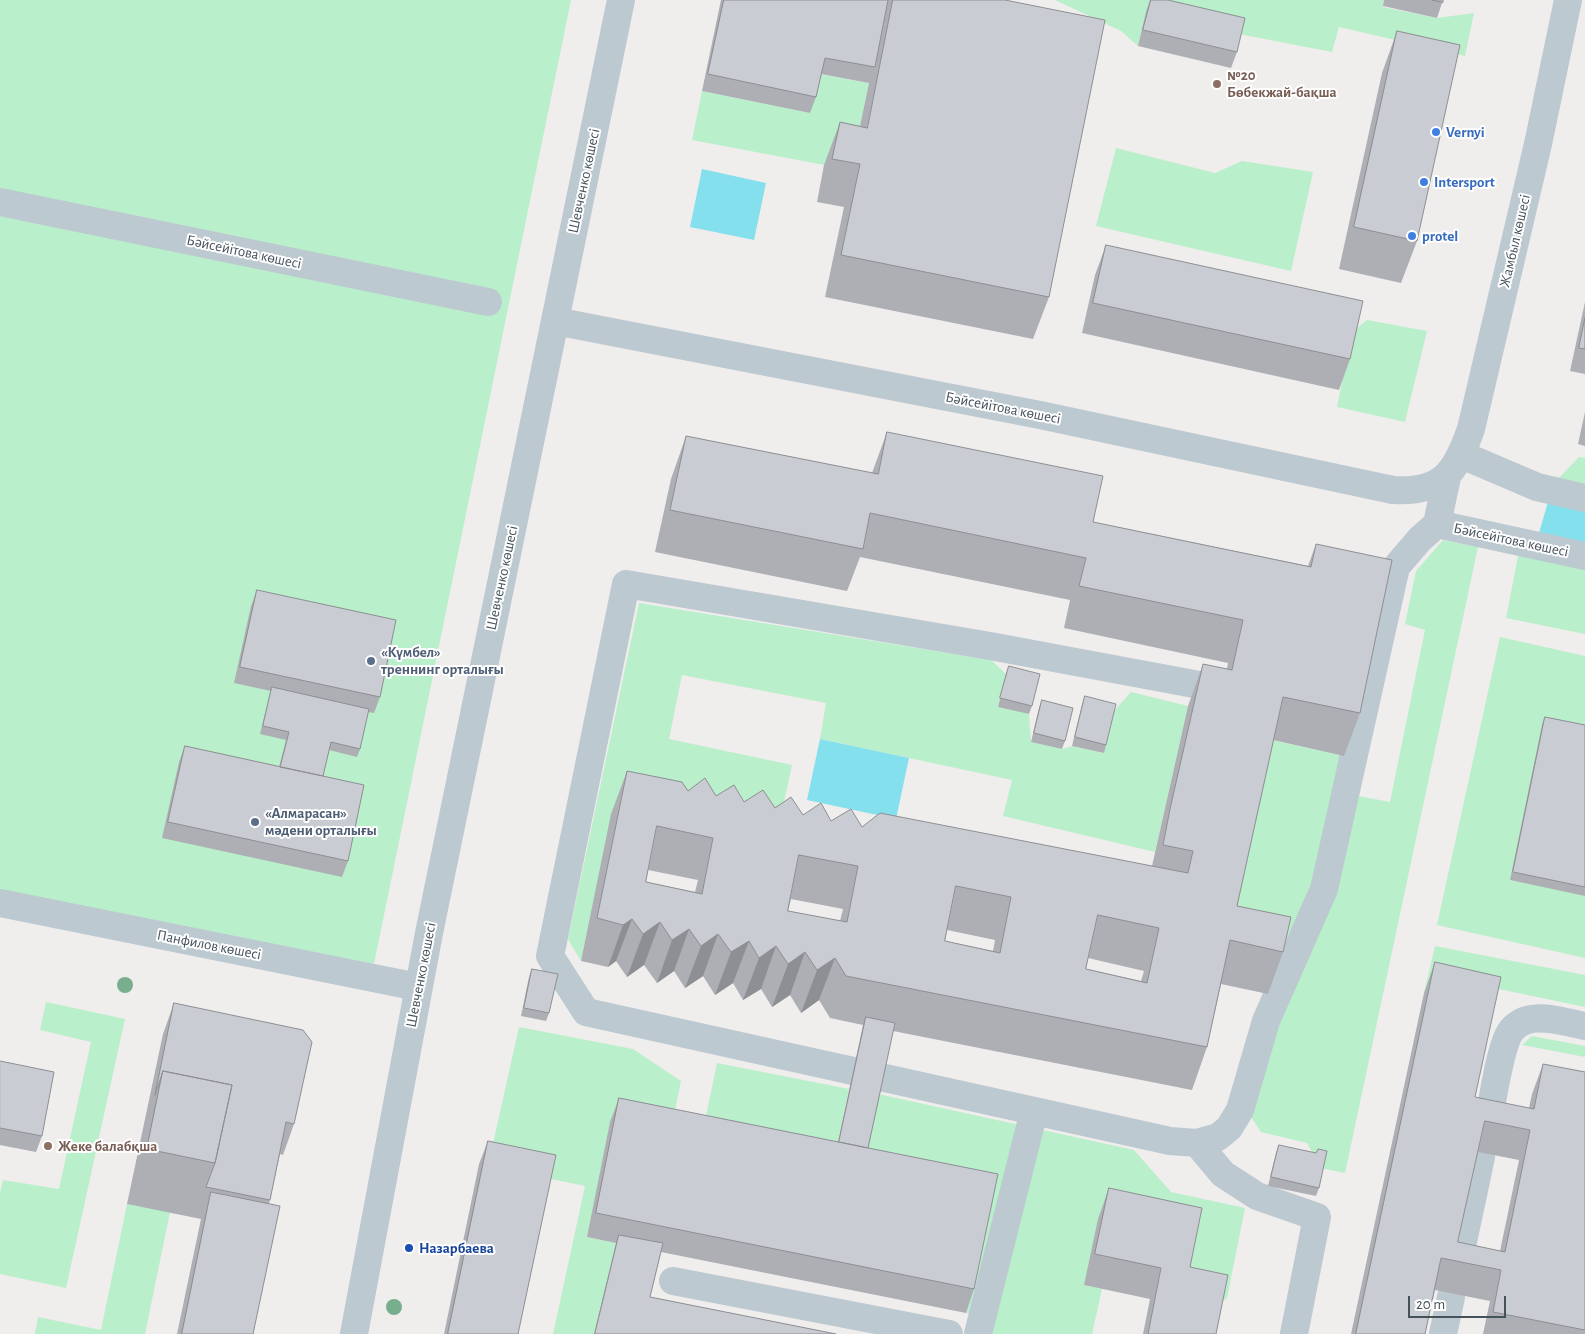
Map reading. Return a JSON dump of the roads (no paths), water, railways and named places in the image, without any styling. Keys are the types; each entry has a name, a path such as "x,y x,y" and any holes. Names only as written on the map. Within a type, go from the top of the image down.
{"street":[{"name":"Шевченко көшесі","path":"354,1334 418,987 621,0"},
{"name":"Жамбыл көшесі","path":"1437,524 1454,466 1471,429 1538,144 1568,0"},
{"name":"Бәйсейітова көшесі","path":"0,202 488,302"},
{"name":"Бәйсейітова көшесі","path":"555,321 1040,415 1392,490 1420,490 1434,486 1454,466"},
{"path":"1454,466 1585,498"},
{"name":"Бәйсейітова көшесі","path":"1437,524 1585,556"},
{"path":"1210,688 990,646 626,584 550,956 586,1012 1170,1141 1197,1143 1218,1137 1229,1128 1240,1110 1266,1021 1324,889 1396,567 1420,539 1437,524"},
{"name":"Панфилов көшесі","path":"0,904 418,987"},
{"path":"1487,1126 1508,1035 1518,1024 1531,1019 1548,1019 1585,1026"},
{"path":"978,1334 1034,1111"},
{"path":"1197,1143 1223,1174 1257,1196 1317,1217 1294,1334"},
{"path":"1457,1270 1481,1157"},
{"path":"673,1281 949,1334"},
{"path":"1443,1334 1451,1297"}],"water":[{"path":"702,169 766,183 754,240 690,227"},
{"path":"1548,502 1585,510 1585,543 1539,533"},
{"path":"820,739 909,758 896,819 807,800"}],"place":[{"name":"№20 Бөбекжай-бақша","path":"1217,84"},
{"name":"Vernyi","path":"1436,132"},
{"name":"Intersport","path":"1424,182"},
{"name":"protel","path":"1412,236"},
{"name":"«Күмбел» треннинг орталығы","path":"371,661"},
{"name":"«Алмарасан» мәдени орталығы","path":"255,822"},
{"name":"Жеке балабқша","path":"48,1146"},
{"name":"Назарбаева","path":"409,1248"}]}
